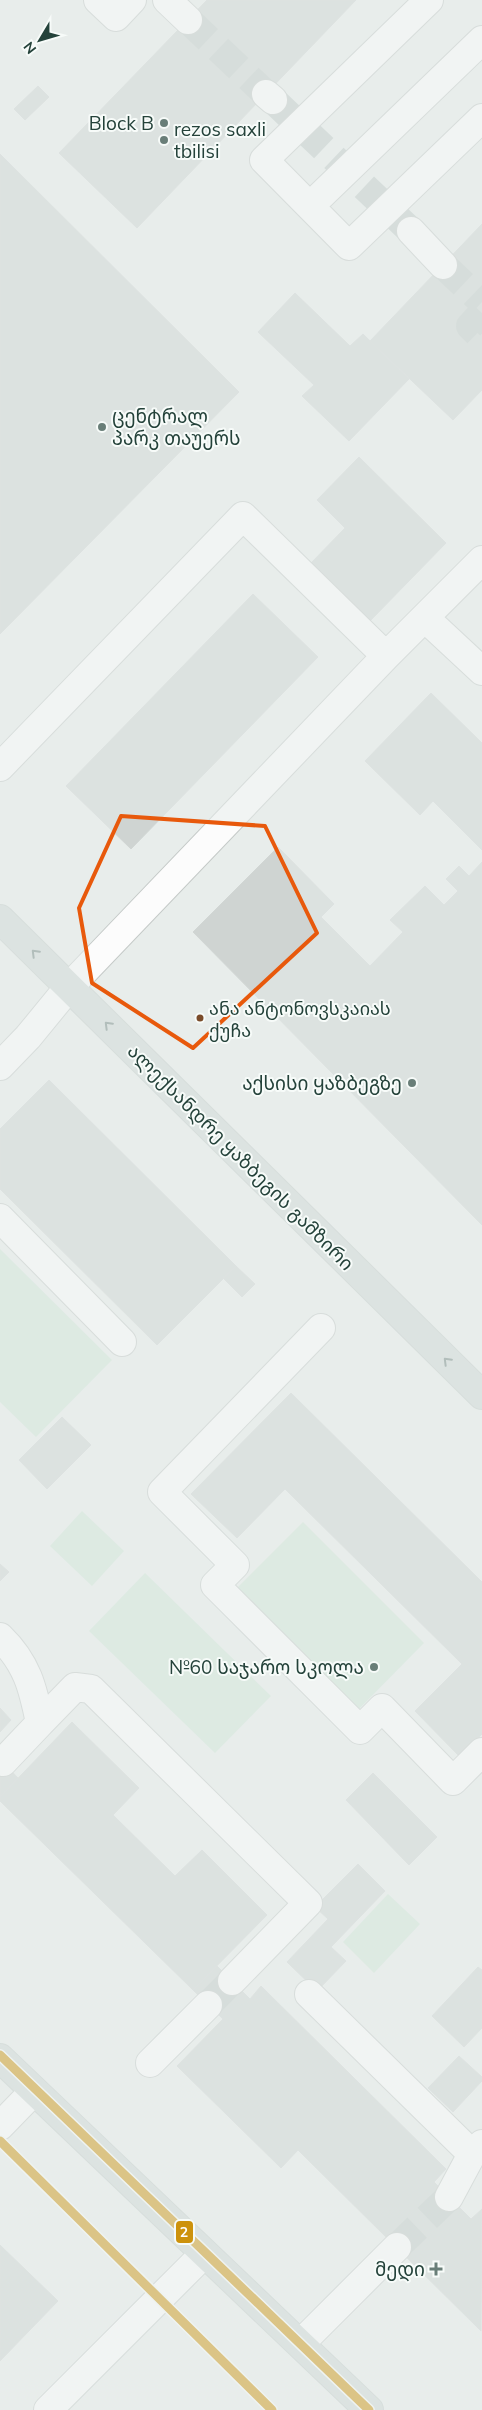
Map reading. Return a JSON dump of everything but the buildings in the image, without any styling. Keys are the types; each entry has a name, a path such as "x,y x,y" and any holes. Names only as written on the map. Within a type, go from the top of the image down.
{"main road":[{"name":"ალექსანდრე ყაზბეგის გამზირი","path":"0,919 482,1395"},
{"path":"0,2058 370,2410"}],"street":[{"path":"98,0 116,16 132,0"},
{"path":"167,0 188,20"},
{"path":"429,0 264,160 349,246 482,118"},
{"path":"310,206 482,40"},
{"path":"411,231 444,265"},
{"path":"0,767 243,516 386,656"},
{"path":"0,1066 28,1037 69,987 386,656 482,560"},
{"path":"424,618 482,671"},
{"path":"0,1218 122,1342"},
{"path":"322,1328 162,1492 235,1565 215,1585 360,1730 382,1708 454,1780 482,1752"},
{"path":"0,1637 12,1649 33,1685 40,1723"},
{"path":"3,1762 75,1687 91,1689 308,1902 232,1981"},
{"path":"309,1994 477,2149 449,2197"},
{"path":"150,2062 208,2005"},
{"path":"0,2126 34,2092"},
{"path":"301,2343 397,2247"},
{"path":"48,2410 204,2254"}],"highlighted area":[{"path":"121,816 265,826 317,933 193,1048 92,983 79,908"}],"green space":[{"path":"0,1249 112,1360 36,1437 0,1402"},
{"path":"82,1511 124,1551 92,1586 50,1546"},
{"path":"303,1522 424,1643 352,1716 230,1595"},
{"path":"145,1573 271,1696 215,1753 89,1631"},
{"path":"388,1894 420,1924 374,1973 343,1942"}],"tunnel":[{"path":"188,20 266,94"},
{"path":"273,100 411,231"},
{"path":"443,265 482,302"},
{"path":"482,313 470,326 482,338"},
{"path":"208,2005 232,1981"},
{"path":"397,2247 449,2197"}],"transit line":[{"name":"2","path":"0,2055 369,2410"},
{"name":"2","path":"0,2141 272,2410"}],"place":[{"name":"Block B","path":"164,123"},
{"name":"rezos saxli tbilisi","path":"164,140"},
{"name":"ცენტრალ პარკ თაუერს","path":"102,427"},
{"name":"ანა ანტონოვსკაიას ქუჩა","path":"200,1018"},
{"name":"აქსისი ყაზბეგზე","path":"412,1083"},
{"name":"№60 საჯარო სკოლა","path":"374,1667"},
{"name":"მედი","path":"436,2269"}]}
